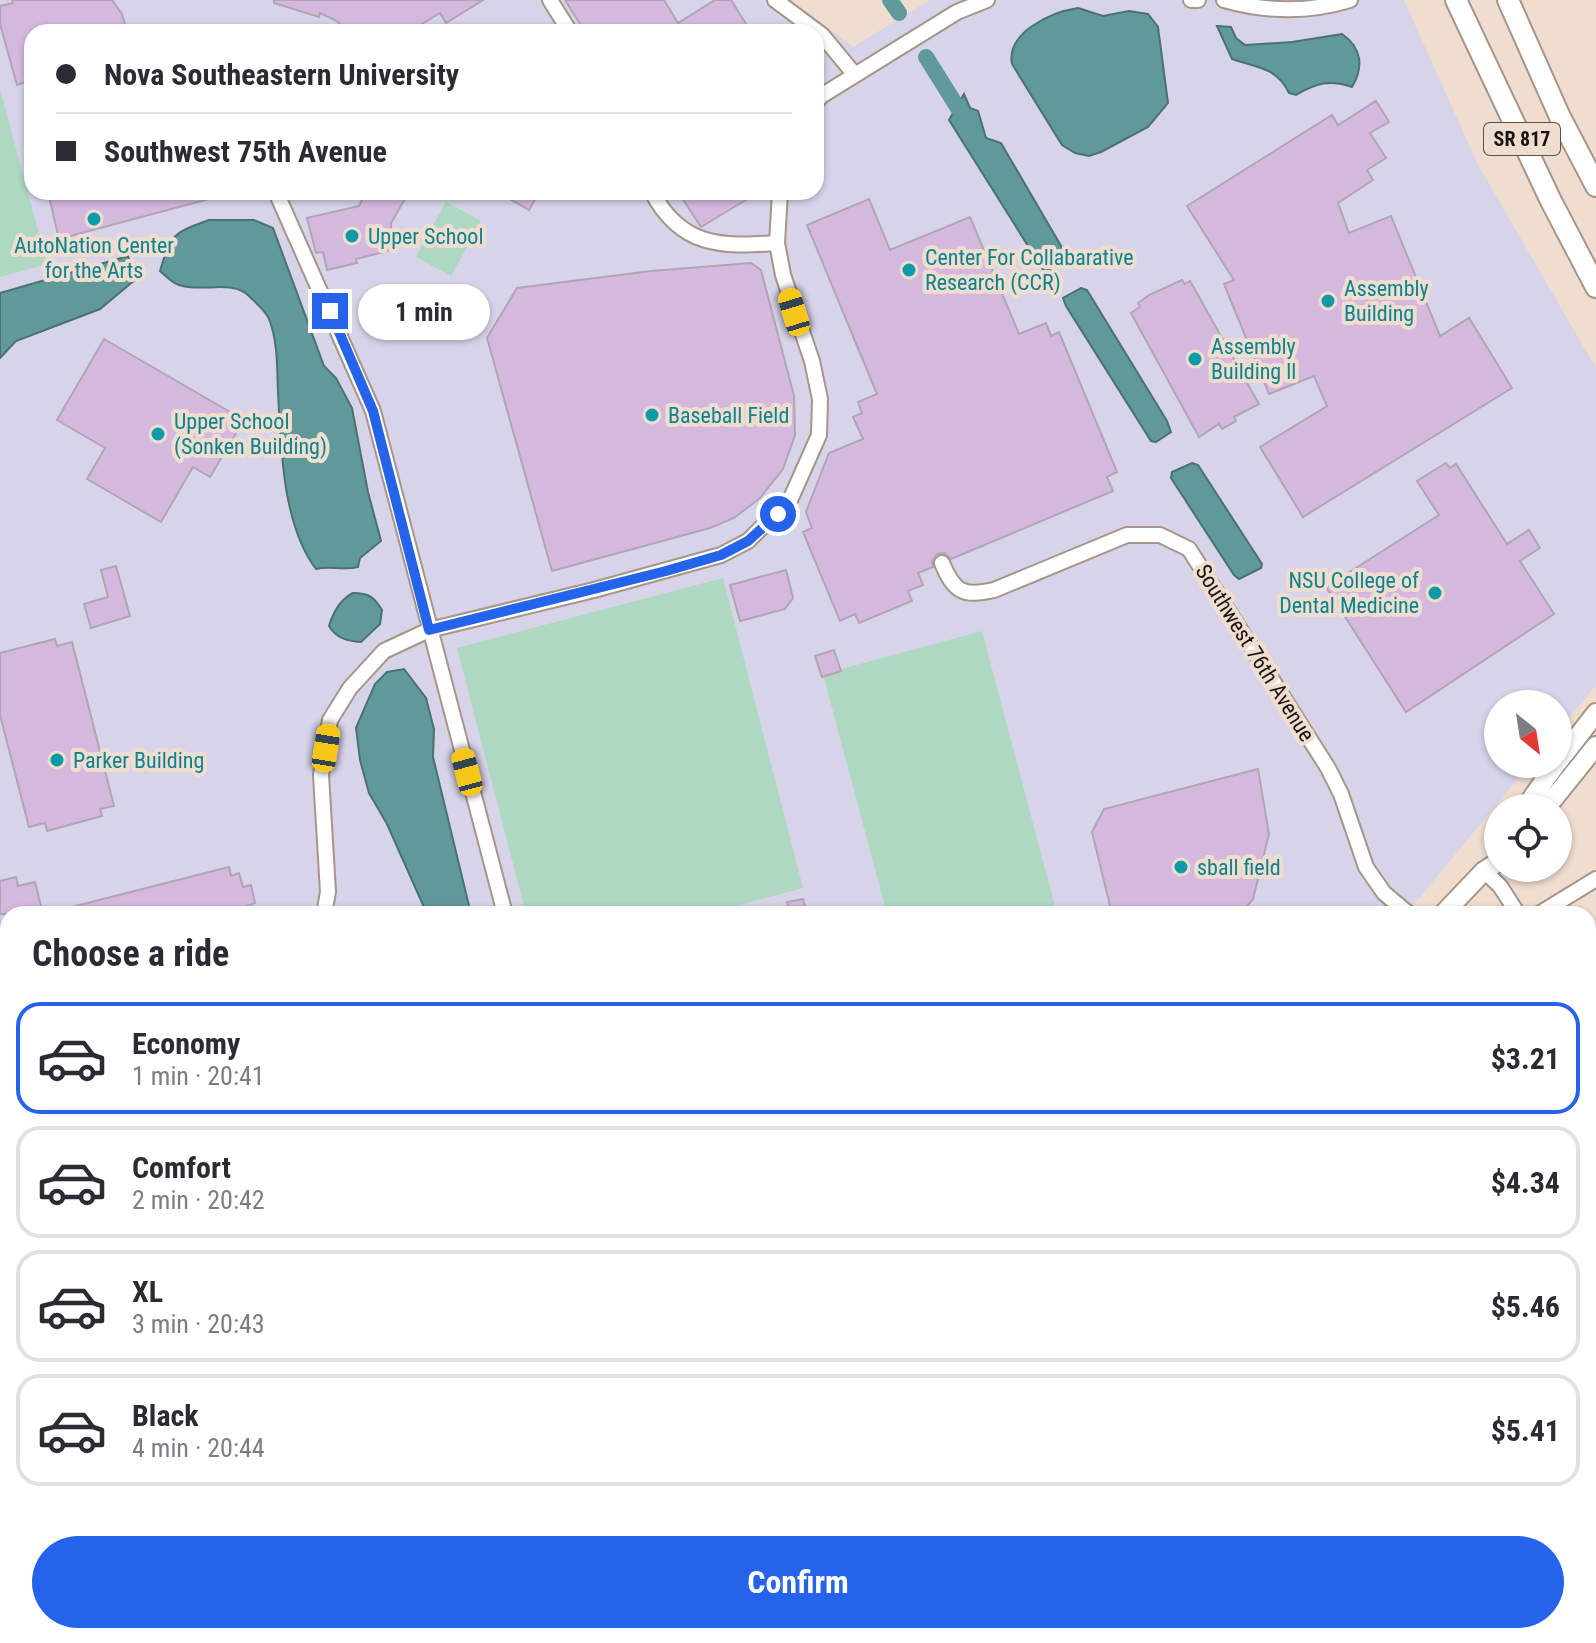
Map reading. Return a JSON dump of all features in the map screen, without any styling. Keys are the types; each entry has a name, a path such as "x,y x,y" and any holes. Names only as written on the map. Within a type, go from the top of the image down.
{"main road":[{"name":"SR 817","path":"1456,0 1551,201 1596,287"},
{"name":"SR 817","path":"1508,0 1560,117 1596,186"}],"street":[{"path":"550,0 565,24"},
{"path":"775,0 807,24"},
{"path":"824,94 957,12 987,0"},
{"path":"1191,0 1198,0"},
{"path":"1224,0 1247,7 1282,10 1318,8 1350,0"},
{"path":"824,37 855,75"},
{"path":"280,200 373,411 503,906"},
{"path":"657,200 664,213 695,238 713,244 777,243"},
{"path":"325,906 328,892 321,775 330,720 350,688 384,651 429,630 701,562 748,541 791,498 819,435 820,399 812,361 783,275 777,243 780,200"},
{"name":"Southwest 76th Avenue","path":"942,563 950,582 974,595 994,590 1127,535 1160,535 1189,549 1328,768 1374,881 1401,906"},
{"path":"1572,744 1596,713"},
{"path":"1557,794 1596,746"},
{"path":"1451,906 1484,874"},
{"path":"1552,906 1596,879"},
{"path":"1498,882 1513,906"}],"shaded area":[{"path":"0,0 791,0 823,24 24,24 24,200 824,200 824,25 853,47 930,0 1404,0 1478,165 1596,368 1596,685 1572,714 1572,690 1484,690 1484,778 1518,778 1505,794 1484,794 1484,820 1413,906 0,906"}],"green space":[{"path":"0,89 24,178 24,200 30,200 47,264 0,277"},
{"path":"446,202 481,221 451,276 416,257"},
{"path":"723,578 803,888 735,906 524,906 457,648"},
{"path":"982,631 1055,906 885,906 823,674"}],"water":[{"path":"1078,8 1103,16 1129,11 1148,14 1158,27 1168,103 1148,127 1089,156 1075,153 1062,145 1012,64 1012,53 1023,33 1044,19"},
{"path":"1217,26 1231,27 1236,38 1245,45 1342,34 1354,45 1359,58 1356,80 1352,87 1330,83 1317,85 1296,95 1289,93 1272,73 1232,59"},
{"path":"964,94 970,108 978,111 986,138 1001,143 1064,251 1067,260 1053,272 1045,273 949,120"},
{"path":"209,220 254,220 273,228 324,366 336,378 352,408 381,541 360,558 358,567 316,569 296,530 282,460 276,346 266,313 242,291 179,285 160,271 175,236"},
{"path":"128,256 135,280 100,309 16,341 0,358 0,293"},
{"path":"1081,288 1087,290 1167,421 1171,432 1156,442 1151,441 1066,306 1063,298"},
{"path":"1192,463 1198,465 1262,564 1261,568 1239,579 1234,575 1171,478 1172,472"},
{"path":"353,593 370,597 382,610 380,624 361,642 342,638 329,626 338,607"},
{"path":"404,669 426,698 434,729 433,757 469,906 423,906 387,824 369,793 356,728 375,684 387,672"}],"building":[{"path":"12,0 112,0 125,24 24,24 24,83 17,85 0,24 0,6 13,3"},
{"path":"274,0 483,0 446,23 440,13 422,24 340,24 320,13 319,17 274,3"},
{"path":"565,0 664,0 678,23 715,0 731,0 746,24 580,24"},
{"name":"Assembly Building","path":"1376,101 1389,122 1370,133 1386,158 1367,170 1373,180 1338,203 1349,233 1391,216 1440,336 1469,318 1512,388 1303,517 1260,447 1327,406 1314,376 1269,394 1224,284 1234,280 1187,206 1332,115 1338,125"},
{"path":"869,199 890,250 970,217 1019,334 1046,323 1051,336 1059,332 1117,472 1107,477 1113,491 951,559 944,553 937,554 932,561 933,567 918,573 923,585 908,591 912,601 859,623 855,614 840,621 803,532 812,528 806,512 829,453 863,439 853,417 862,413 858,402 877,394 807,225"},
{"name":"AutoNation Center for the Arts","path":"50,200 205,200 59,239"},
{"name":"Upper School","path":"362,200 404,200 391,223 392,250 327,270 323,252 316,253 307,218 359,206"},
{"path":"512,200 535,200 529,210"},
{"path":"683,200 746,200 701,227"},
{"name":"Baseball Field","path":"751,263 761,270 794,396 795,435 783,469 760,498 734,518 710,528 552,571 487,338 517,288 651,271"},
{"name":"Assembly Building ll","path":"1182,280 1185,284 1190,281 1259,404 1234,417 1236,421 1222,429 1219,424 1199,437 1131,313 1149,295"},
{"name":"Upper School (Sonken Building)","path":"104,339 244,420 210,477 193,467 161,522 87,479 105,448 57,420"},
{"name":"NSU College of Dental Medicine","path":"1446,463 1450,468 1456,464 1507,544 1529,530 1540,548 1520,561 1554,614 1406,712 1326,587 1439,515 1417,481"},
{"path":"116,566 130,616 91,628 84,604 108,597 101,570"},
{"path":"786,570 793,598 785,609 740,621 730,585"},
{"name":"Parker Building","path":"55,639 57,646 72,642 114,806 100,809 102,816 47,831 45,823 29,827 0,715 0,653"},
{"path":"834,650 841,671 822,677 815,656"},
{"name":"sball field","path":"1258,769 1269,834 1253,899 1247,906 1110,906 1092,832 1104,809"},
{"path":"229,867 231,876 239,873 243,887 251,885 255,903 247,906 76,906"},
{"path":"16,877 18,886 35,882 41,906 0,906 0,881"},
{"path":"803,899 805,906 788,906 787,902"}],"waterway":[{"path":"890,0 899,13"},
{"path":"926,57 968,124"}],"place":[{"name":"AutoNation Center for the Arts","path":"94,219"},
{"name":"Upper School","path":"352,236"},
{"name":"Center For Collabarative Research (CCR)","path":"909,270"},
{"name":"Assembly Building","path":"1328,301"},
{"name":"Assembly Building ll","path":"1195,359"},
{"name":"Baseball Field","path":"652,415"},
{"name":"Upper School (Sonken Building)","path":"158,434"},
{"name":"NSU College of Dental Medicine","path":"1435,593"},
{"name":"Parker Building","path":"57,760"},
{"name":"sball field","path":"1181,867"}],"route":[{"path":"330,311 373,411 429,630 721,555 748,541 778,514"}]}
